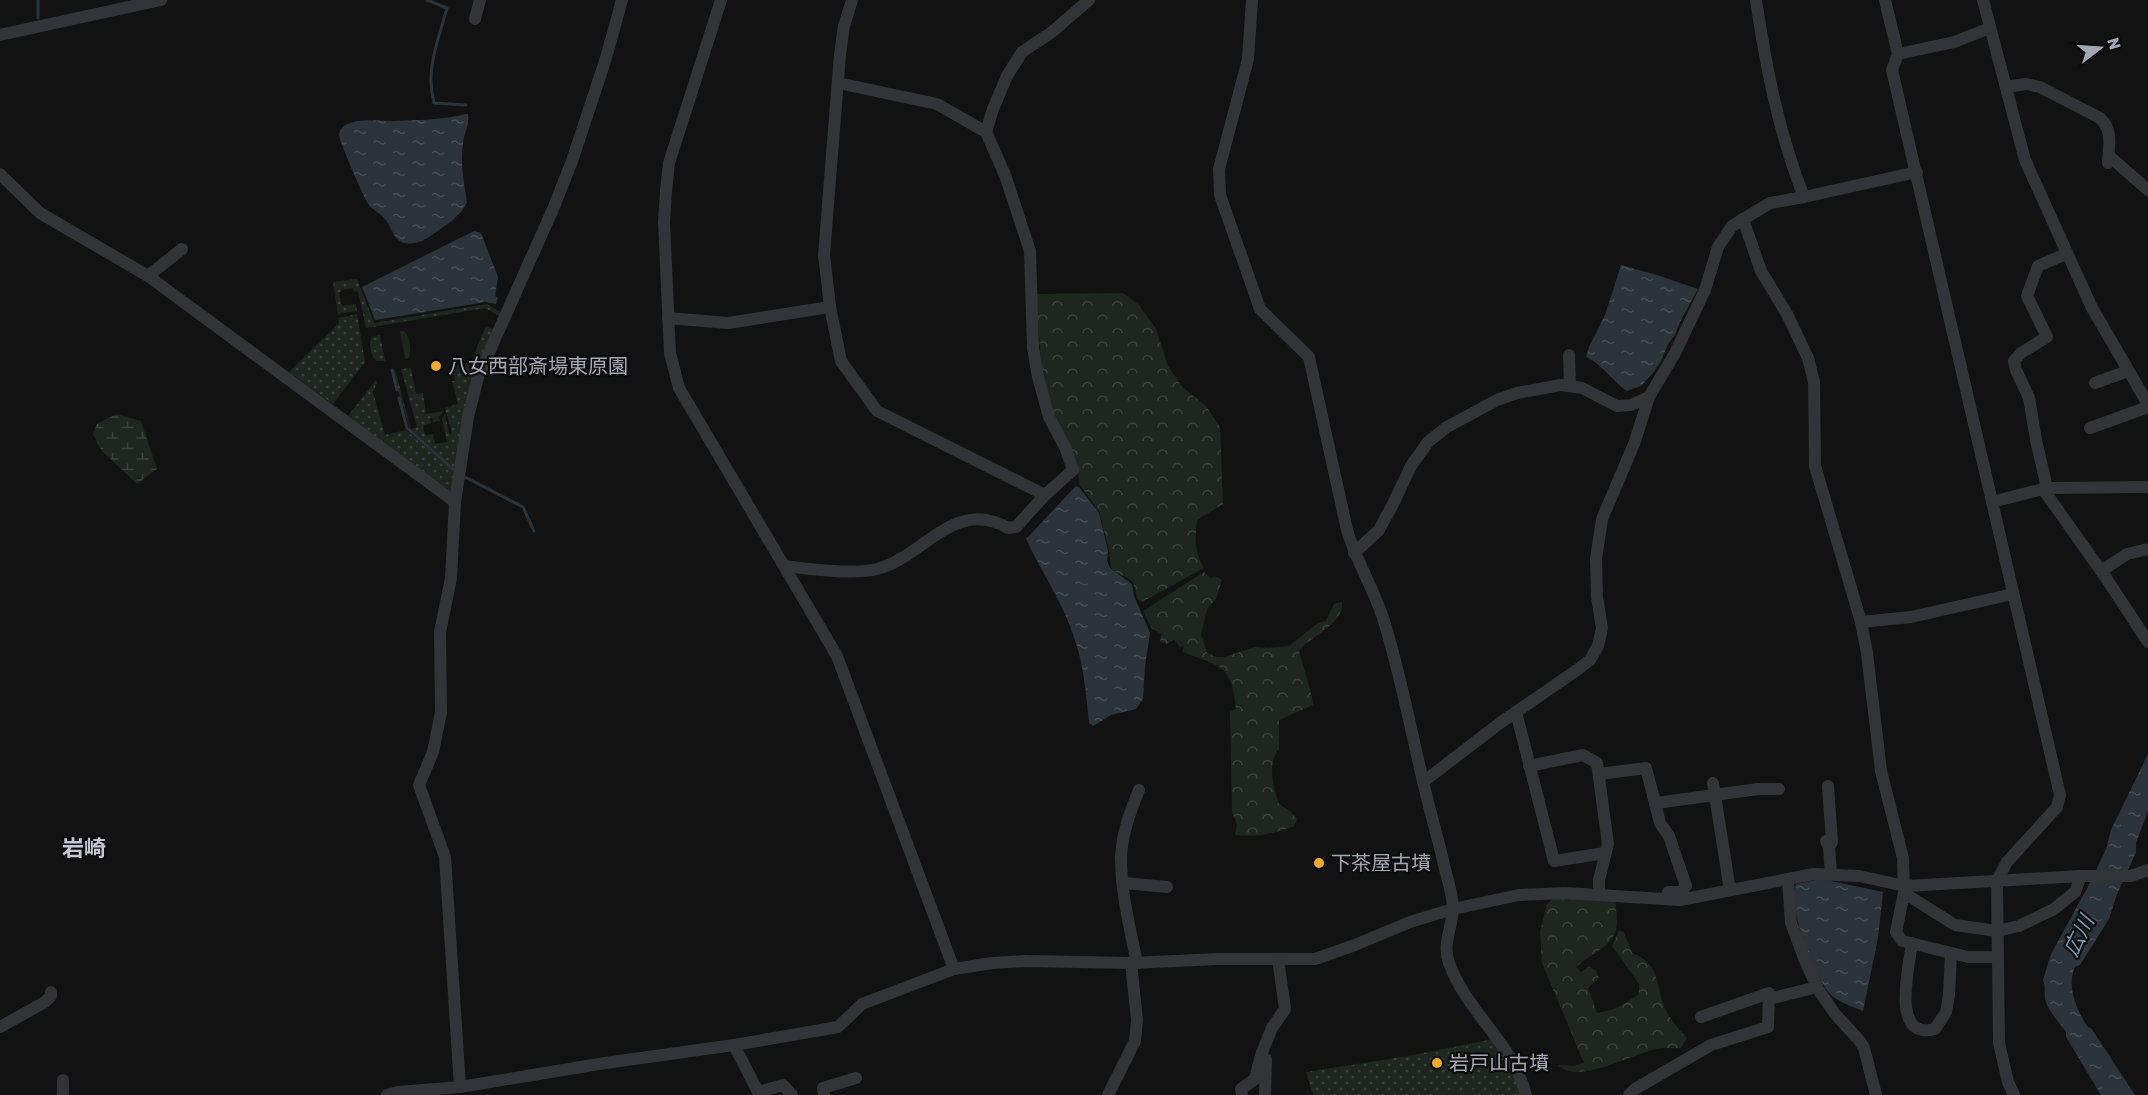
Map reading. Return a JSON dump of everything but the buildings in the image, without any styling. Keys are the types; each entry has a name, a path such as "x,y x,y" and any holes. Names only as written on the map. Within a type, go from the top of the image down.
{"street":[{"path":"0,35 161,0"},
{"path":"475,19 480,0"},
{"path":"460,1087 445,856 419,785 433,752 441,712 440,632 451,578 455,502 468,417 478,377 554,209 606,58 622,0"},
{"path":"721,0 669,163 664,222 670,353 679,388 837,656 954,969"},
{"path":"852,0 844,26 824,255 830,307 841,361 877,411 1045,495"},
{"path":"986,132 1007,76 1022,52 1052,32 1089,0"},
{"path":"1252,0 1248,59 1219,169 1220,195 1260,309 1309,357 1347,530 1382,617 1444,863 1453,909 1446,941 1448,960 1458,985 1505,1047 1521,1076 1526,1095"},
{"path":"1756,0 1763,51 1789,159 1804,197"},
{"path":"1885,0 1898,54 1892,70 2060,795 2057,807 2007,862 1997,881 1999,1043 2013,1095"},
{"path":"1983,0 2025,160 2092,308 2148,405 2090,428"},
{"path":"1898,54 1954,42 1990,28"},
{"path":"785,566 850,571 876,570 895,562 939,531 956,524 980,519 995,521 1008,528 1016,527 1045,495 1073,470 1065,447 1049,417 1038,377 1033,348 1030,251 1005,175 986,132 938,104 838,83"},
{"path":"2006,87 2026,84 2040,87 2100,118 2107,124 2109,133 2108,159 2148,190"},
{"path":"1423,782 1590,660 1598,646 1602,628 1597,597 1596,557 1602,519 1634,444 1649,397 1675,353 1705,290 1718,247 1732,226 1770,203 1917,172"},
{"path":"0,174 40,213 148,276 455,502"},
{"path":"1743,219 1761,271 1787,314 1808,357 1814,382 1815,466 1868,653 1881,771 1903,858 1905,890 1896,932 1902,941 1912,944 1968,957 1997,957"},
{"path":"148,276 182,249"},
{"path":"2066,254 2038,266 2027,296 2047,337 2021,354 2014,362 2030,398 2045,489 2148,642"},
{"path":"668,318 728,323 830,307"},
{"path":"1569,355 1570,386"},
{"path":"2095,383 2128,371"},
{"path":"1354,552 1379,530 1411,466 1428,442 1448,427 1497,400 1517,393 1561,385 1582,388 1617,405 1631,405 1649,397"},
{"path":"1992,502 2045,489 2148,487"},
{"path":"2101,571 2127,554 2148,549"},
{"path":"1861,622 1911,617 2013,594"},
{"path":"1516,712 1554,861 1605,853"},
{"path":"1528,766 1583,754 1597,763 1608,844 1599,880 1599,895"},
{"path":"1599,774 1646,768 1660,823 1669,836 1686,886 1681,892 1618,891 1618,896"},
{"path":"1713,783 1730,890"},
{"path":"1828,786 1832,842 1827,843 1831,875"},
{"path":"1656,803 1758,789 1779,789"},
{"path":"1108,1095 1135,1041 1137,1020 1134,963 1121,858 1128,817 1139,790"},
{"path":"1905,890 1997,881 2131,876 2148,870"},
{"path":"387,1095 460,1087 837,1027 862,1004 954,969 992,963 1026,960 1134,963 1218,959 1315,959 1410,922 1453,909 1518,896 1565,893 1680,900 1814,874 1859,876 1905,890 1955,925 1997,931 2019,926 2054,909 2075,892 2084,876"},
{"path":"1788,880 1791,923 1817,987 1835,1014 1864,1048 1876,1095"},
{"path":"1124,883 1167,887"},
{"path":"1912,944 1904,1011 1912,1026 1916,1028 1935,1029 1946,1012 1951,953"},
{"path":"1242,1095 1241,1089 1255,1079 1262,1052 1272,1028 1285,1009 1278,958"},
{"path":"1769,999 1817,987"},
{"path":"0,1027 45,1002 51,996 51,992"},
{"path":"1629,1095 1635,1089 1711,1045 1767,1027 1769,993 1701,1017"},
{"path":"1265,1095 1266,1043"},
{"path":"734,1045 759,1094 783,1085 792,1095"},
{"path":"824,1095 823,1088 856,1078"},
{"path":"63,1080 63,1095"}],"green space":[{"path":"357,279 374,323 487,304 502,313 501,317 485,308 366,328 358,291 354,292 353,288 342,290 339,293 342,306 356,304 357,311 338,314 333,282"},
{"path":"1123,293 1139,305 1156,329 1168,366 1182,387 1206,406 1220,427 1223,504 1197,520 1196,545 1204,568 1142,602 1137,599 1134,584 1128,578 1113,571 1111,567 1099,511 1079,484 1078,469 1051,417 1042,375 1036,294"},
{"path":"357,314 365,362 333,404 289,372 339,323 338,318"},
{"path":"486,326 495,330 456,470 410,430 392,371 395,370 411,429 417,427 401,369 411,368 416,394 423,393 426,414 444,411 439,417 440,421 433,422 430,418 431,423 423,426 425,435 433,434 435,444 447,442 442,419 445,414 449,434 452,433 445,408 458,404 452,381 455,381 452,366 471,362"},
{"path":"400,331 406,333 409,340 409,358 405,359"},
{"path":"380,335 385,361 376,361 371,350 372,337"},
{"path":"376,380 373,392 385,435 406,430 456,473 454,490 450,492 348,416"},
{"path":"116,414 141,421 157,469 137,484 101,450 93,434 97,424"},
{"path":"1204,572 1210,578 1217,577 1222,580 1216,599 1207,609 1201,634 1207,653 1217,657 1255,647 1289,646 1318,623 1326,621 1334,604 1342,602 1338,617 1299,651 1313,705 1279,720 1279,748 1273,761 1273,783 1279,804 1297,819 1294,826 1280,831 1257,835 1235,835 1237,824 1232,812 1230,712 1236,709 1231,683 1222,669 1183,652 1184,645 1180,647 1174,640 1166,644 1160,641 1162,634 1152,629 1143,611"},
{"path":"1554,898 1616,899 1617,923 1612,938 1602,949 1576,967 1581,972 1589,966 1596,971 1599,978 1588,988 1597,1013 1619,1007 1639,994 1639,984 1612,946 1619,930 1624,933 1632,953 1642,958 1653,970 1666,1011 1687,1038 1681,1048 1657,1049 1606,1066 1578,1072 1567,1071 1558,1065 1574,1066 1584,1063 1542,963 1540,932 1547,904"},
{"name":"岩戸山古墳","path":"1493,1039 1514,1070 1520,1095 1313,1095 1306,1072 1408,1056"},
{"path":"1474,1089 1478,1095 1432,1095"}],"water":[{"path":"468,114 462,158 467,202 465,206 451,221 427,238 410,244 401,242 386,220 367,201 352,170 339,134 340,130 358,121 430,119"},
{"path":"474,231 481,233 498,277 496,304 486,302 375,320 362,287"},
{"path":"1621,265 1698,289 1653,373 1641,386 1627,391 1586,357 1605,315"},
{"path":"1076,486 1099,513 1108,551 1107,561 1110,568 1132,584 1134,596 1150,633 1143,699 1136,709 1111,715 1093,726 1089,723 1083,670 1070,627 1026,539"},
{"name":"広川","path":"2148,754 2148,811 2136,843 2136,852 2117,894 2109,919 2080,965 2075,967 2073,974 2072,990 2080,1014 2135,1095 2101,1095 2066,1037 2066,1032 2049,1008 2045,999 2043,980 2051,954 2091,881 2106,849 2111,830"},
{"path":"1821,879 1883,892 1878,938 1863,1011 1841,1002 1830,994 1817,972 1804,941 1795,909 1796,884"}],"waterway":[{"path":"38,0 38,18"},
{"path":"427,0 447,8 432,67 434,103 466,105"},
{"path":"392,370 397,390"},
{"path":"399,398 407,428 455,471"},
{"path":"463,476 523,507 534,531"}],"place":[{"name":"八女西部斎場東原園","path":"436,366"},
{"name":"下茶屋古墳","path":"1319,863"},
{"name":"岩戸山古墳","path":"1437,1063"}],"district":[{"name":"岩崎","path":"84,848"}]}
